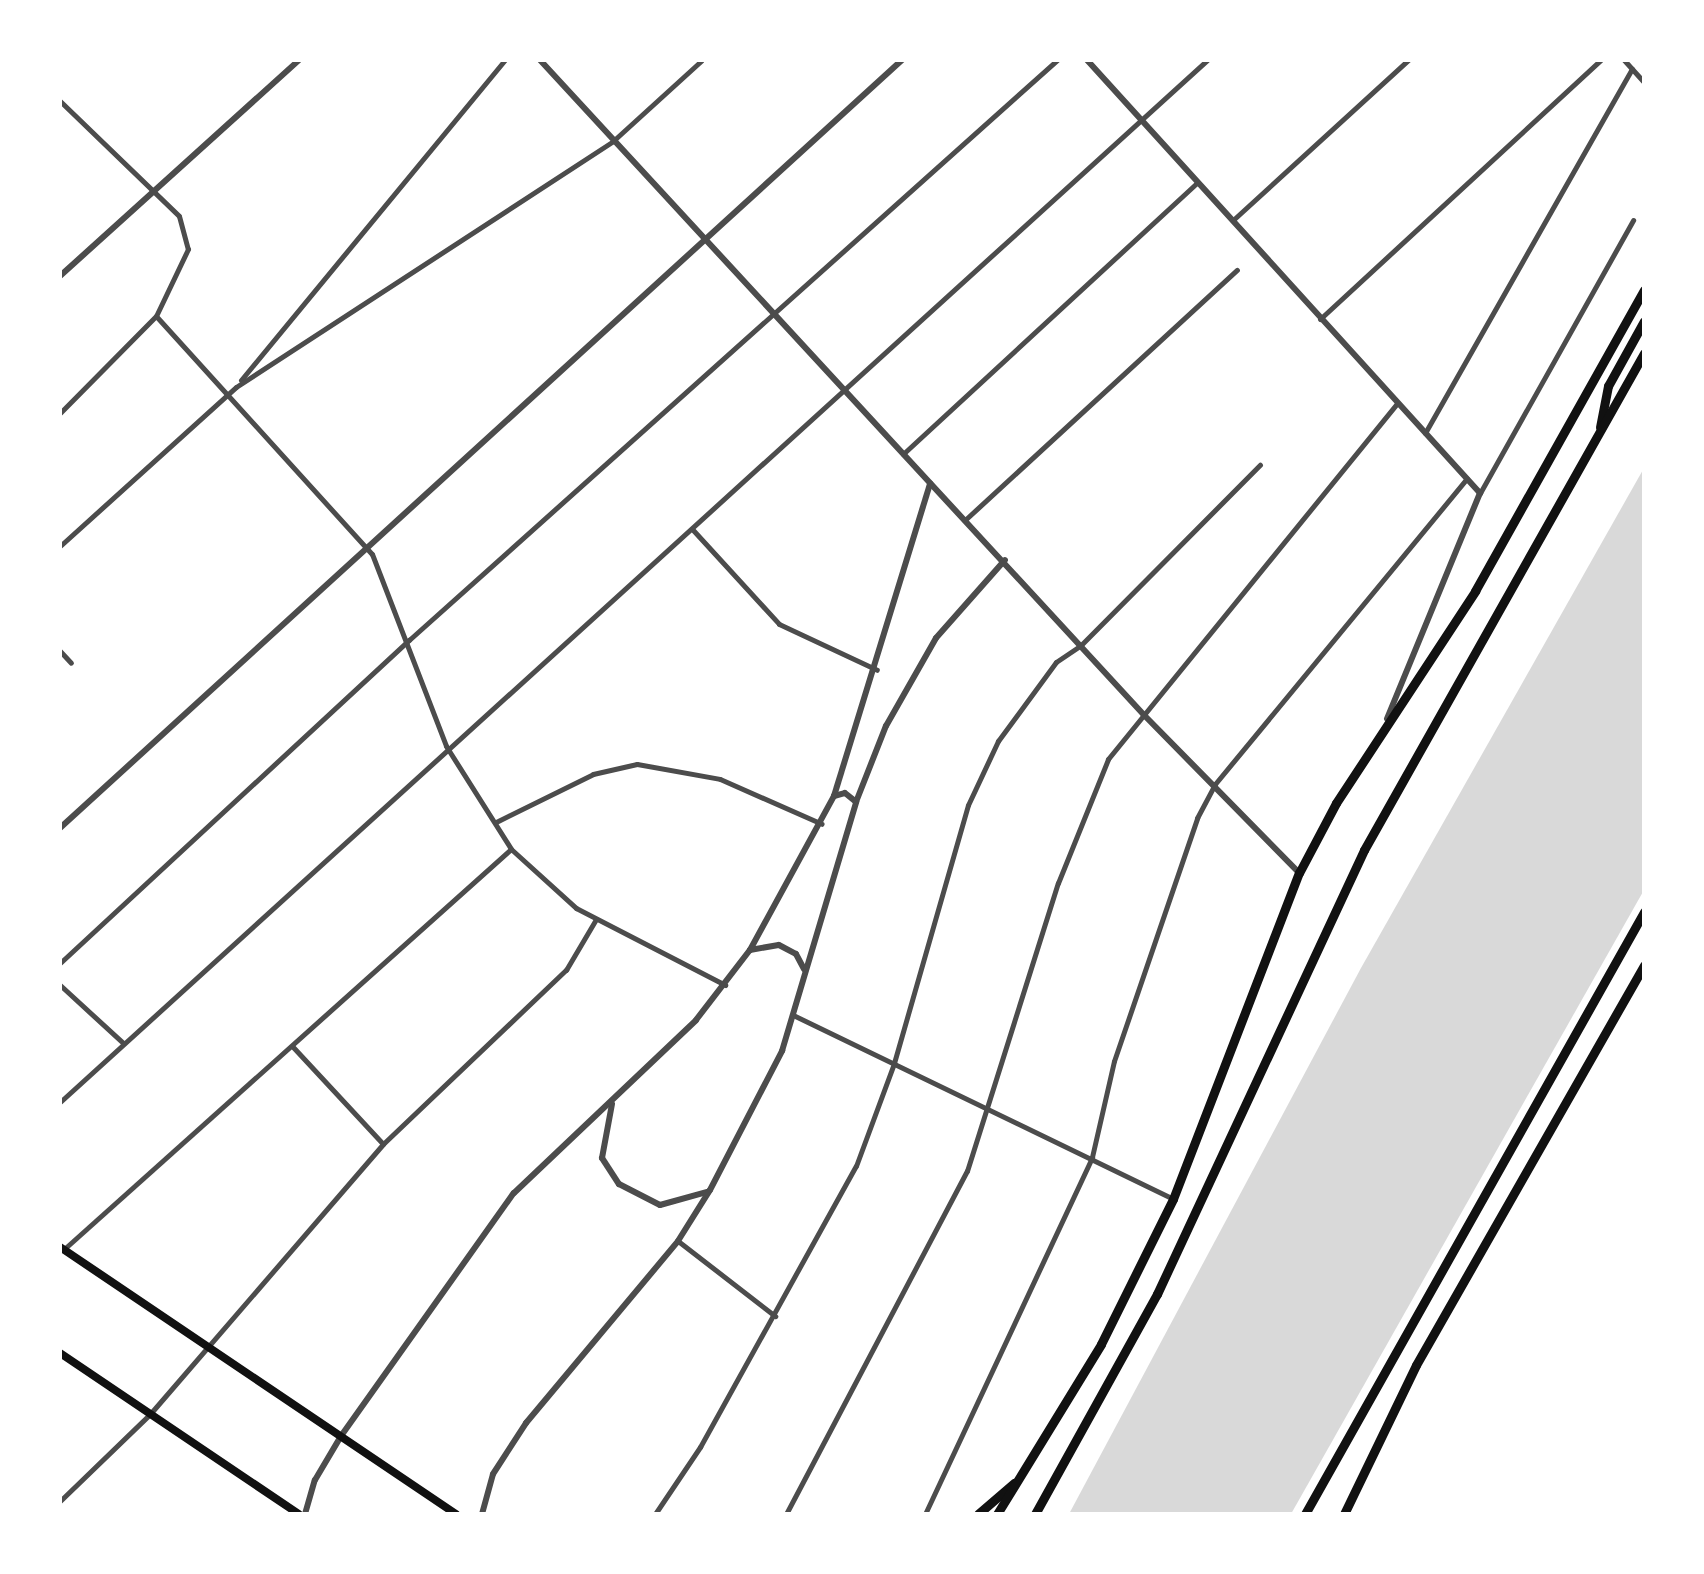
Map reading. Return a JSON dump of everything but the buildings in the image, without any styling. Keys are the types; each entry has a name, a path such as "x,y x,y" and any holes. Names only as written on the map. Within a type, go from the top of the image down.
{"main road":[{"path":"996,1514 1101,1344 1173,1199 1299,873 1384,729 1474,592 1644,290"},
{"path":"1599,429 1608,386 1644,321"},
{"path":"1035,1514 1157,1294 1364,850 1644,354"},
{"path":"1305,1514 1644,912"},
{"path":"1344,1514 1416,1365 1639,984 1644,964"},
{"path":"62,1249 456,1514"},
{"path":"60,1353 302,1514"},
{"path":"978,1514 1023,1475"}],"street":[{"path":"60,276 299,60"},
{"path":"236,386 505,60"},
{"path":"540,60 842,392 1005,560 1144,715 1299,873"},
{"path":"60,546 236,386 613,140 702,60"},
{"path":"60,828 902,60"},
{"path":"60,964 409,640 1057,60"},
{"path":"1087,60 1480,493"},
{"path":"60,1102 446,746 693,530 1207,60"},
{"path":"1232,221 1408,60"},
{"path":"1319,320 1600,60"},
{"path":"1624,60 1644,82"},
{"path":"1425,433 1632,69"},
{"path":"60,101 179,216 188,248 156,313 60,413"},
{"path":"902,454 1197,183"},
{"path":"1384,729 1480,493 1632,220"},
{"path":"966,519 1237,270"},
{"path":"156,313 368,549 409,640 446,746 511,849 546,888 596,919 727,985"},
{"path":"786,1514 935,1237 990,1111 1077,828 1108,759 1397,404"},
{"path":"655,1514 775,1316 844,1191 894,1063 982,771 1030,690 1081,646 1260,465"},
{"path":"925,1514 1092,1157 1156,924 1215,784 1467,478"},
{"path":"302,1514 315,1480 342,1436 514,1193 727,985 750,950 834,796 876,670 930,483"},
{"path":"693,530 779,624 876,670"},
{"path":"482,1514 493,1474 526,1422 678,1241 761,1097 793,1015 856,802 906,684 953,615 1005,560"},
{"path":"60,651 71,663"},
{"path":"496,822 593,774 637,764 720,779 822,824"},
{"path":"834,796 848,794 856,802"},
{"path":"62,1249 511,849"},
{"path":"60,1501 150,1414 383,1144 566,970 596,919"},
{"path":"750,950 780,945 796,954 804,970"},
{"path":"60,985 124,1042"},
{"path":"793,1015 1173,1199"},
{"path":"292,1046 383,1144"},
{"path":"614,1099 604,1120 602,1158 619,1184 660,1204 710,1190"},
{"path":"678,1241 775,1316"}],"shaded area":[{"path":"1644,468 1644,890 1291,1514 1069,1514 1361,968"}]}
